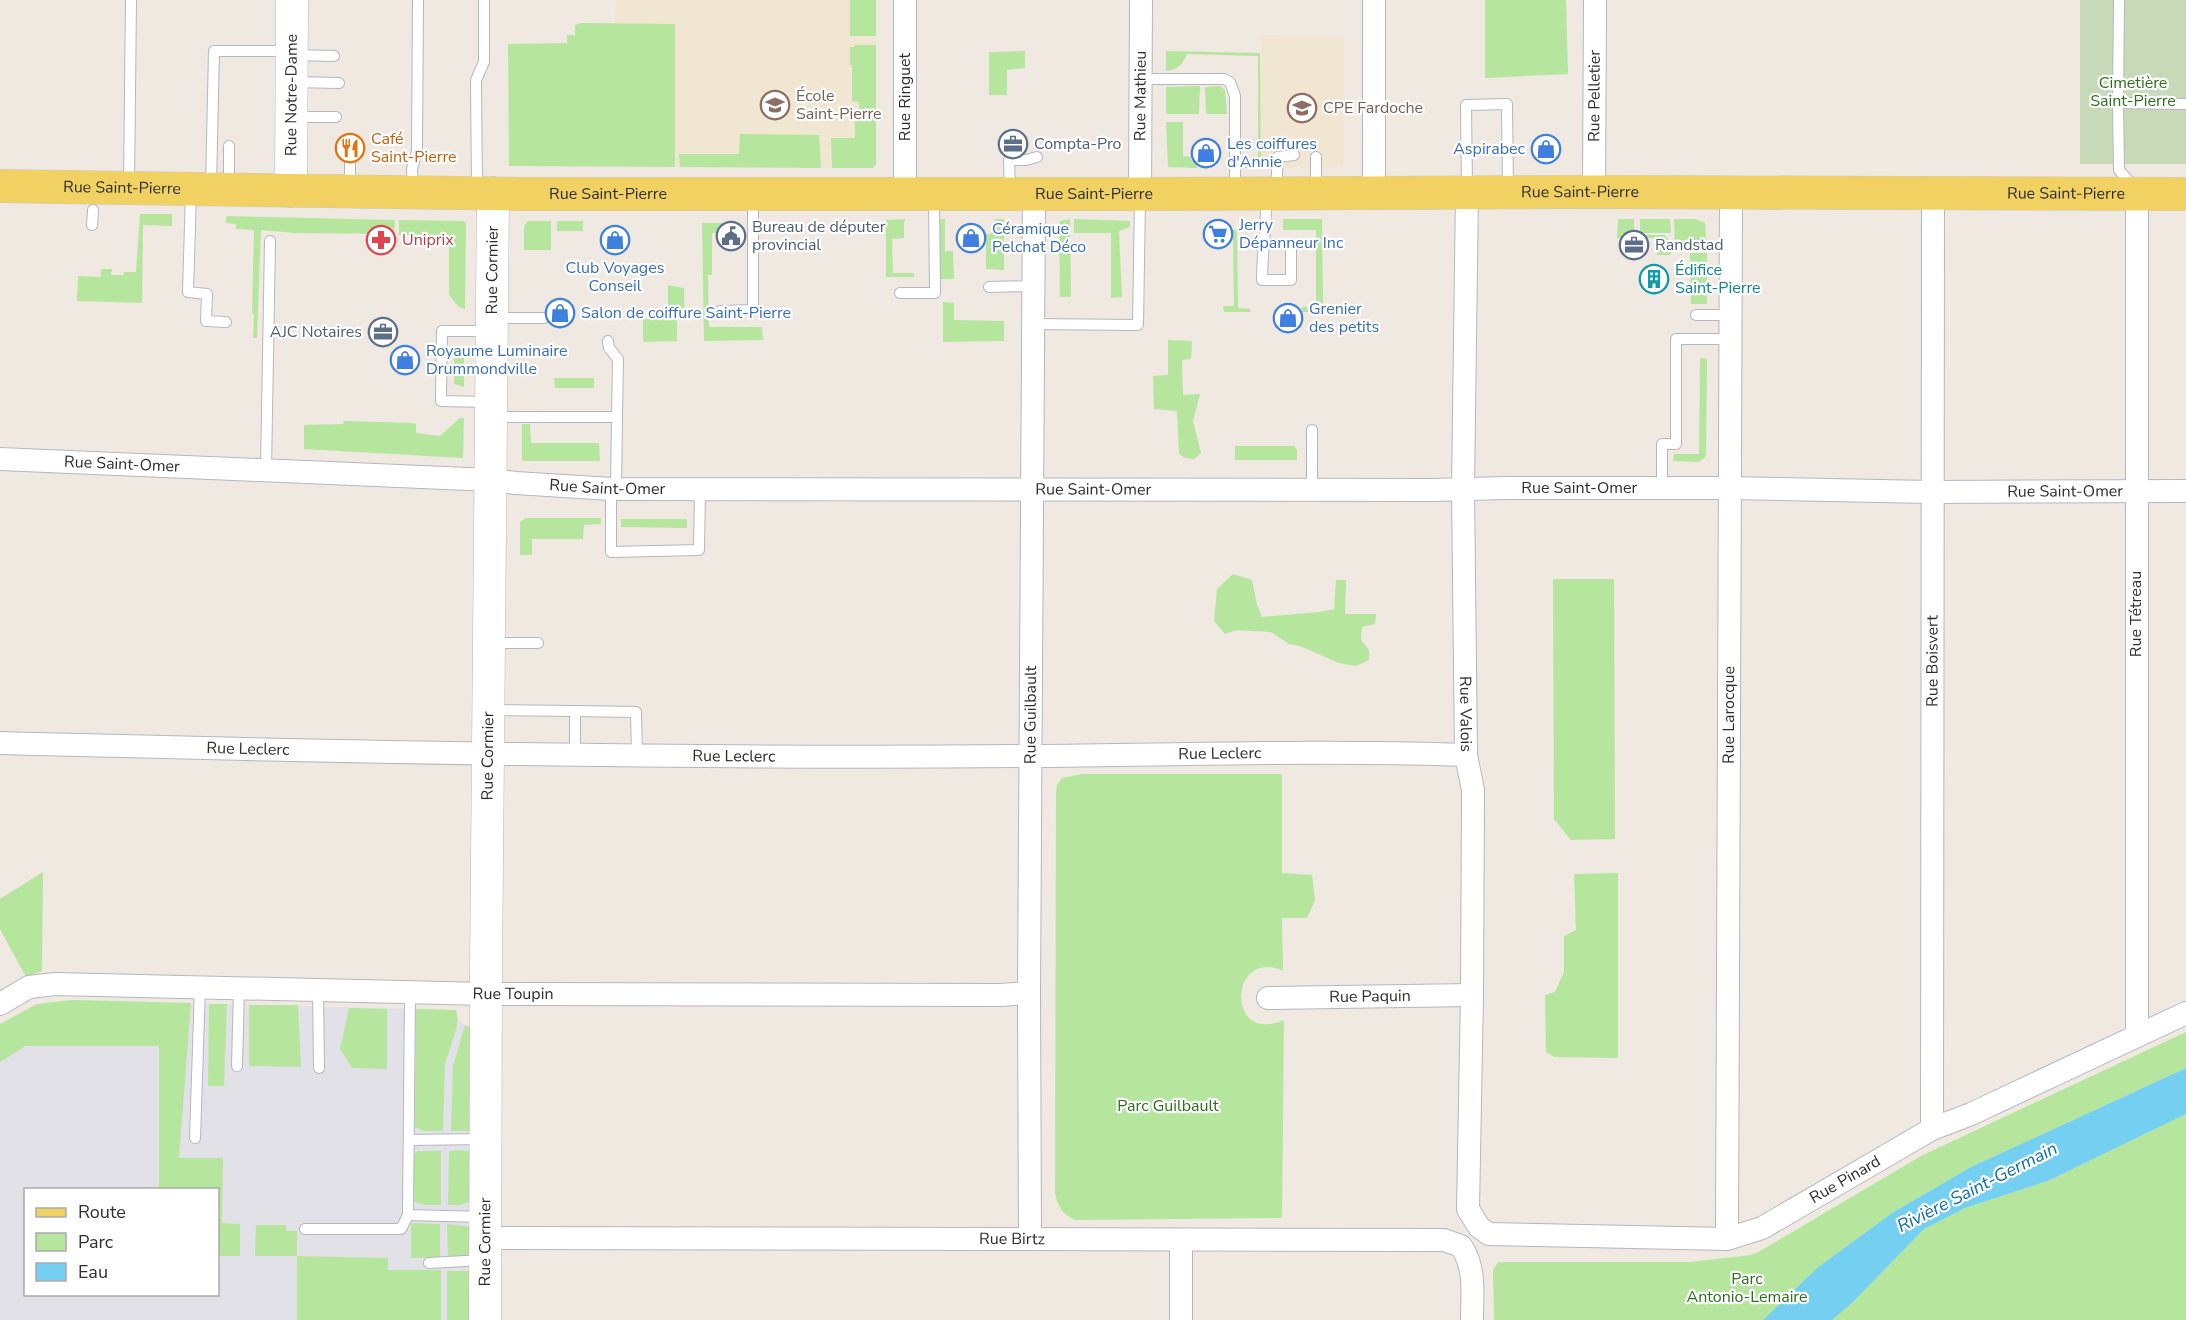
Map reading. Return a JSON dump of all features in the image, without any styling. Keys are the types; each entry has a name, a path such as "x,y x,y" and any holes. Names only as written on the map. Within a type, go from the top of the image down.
{"main road":[{"name":"Rue Saint-Pierre","path":"0,186 350,192 753,194 1467,192 2186,194"}],"street":[{"name":"Rue Notre-Dame","path":"291,191 292,0"},
{"name":"Rue Ringuet","path":"905,0 920,193"},
{"name":"Rue Mathieu","path":"1140,194 1141,0"},
{"path":"1374,0 1374,193"},
{"name":"Rue Pelletier","path":"1594,0 1594,192"},
{"name":"Rue Valois","path":"1467,192 1463,489 1466,755 1473,790 1468,1209 1473,1220 1482,1230"},
{"name":"Rue Larocque","path":"1727,1239 1731,192"},
{"name":"Rue Cormier","path":"485,193 492,325 486,994 486,1320"},
{"name":"Rue Guilbault","path":"1022,193 1034,286 1029,993 1030,1239"},
{"name":"Rue Boisvert","path":"1932,1129 1933,193"},
{"name":"Rue Tétreau","path":"2137,194 2137,1035"},
{"name":"Rue Saint-Omer","path":"0,459 491,480 614,489 1729,488 1931,492 2186,491"},
{"name":"Rue Leclerc","path":"0,743 489,755 1031,756 1368,752 1466,755"},
{"name":"Rue Toupin","path":"0,1004 29,987 42,984 486,994 1000,995 1029,993"},
{"name":"Rue Paquin","path":"1268,998 1472,995"},
{"name":"Rue Pinard","path":"1482,1230 1490,1234 1727,1239 1762,1228 1932,1129 1971,1114 2186,1013"},
{"name":"Rue Birtz","path":"486,1239 1450,1240 1461,1246 1470,1262 1472,1320"},
{"path":"1181,1240 1181,1320"}],"lane":[{"path":"129,188 131,0"},
{"path":"413,192 412,169 417,151 418,0"},
{"path":"484,0 483,62 476,80 485,193"},
{"path":"2120,0 2119,170 2133,185 2137,194"},
{"path":"211,189 214,51 292,63 339,83"},
{"path":"292,63 334,56"},
{"path":"1230,82 1240,73"},
{"path":"1140,79 1224,79 1230,82 1259,194 1266,230 1263,244"},
{"path":"2118,103 2186,104"},
{"path":"1467,192 1466,105 1507,104 1508,192"},
{"path":"292,117 336,117"},
{"path":"226,322 206,321 207,294 188,292 211,189 229,146"},
{"path":"1259,194 1278,157 1294,155"},
{"path":"350,157 350,192"},
{"path":"1022,193 1010,160 1037,157"},
{"path":"1316,157 1317,193"},
{"path":"900,293 935,293 920,193"},
{"path":"720,311 753,310 753,194"},
{"path":"1034,324 1138,325 1140,194"},
{"path":"92,225 93,210"},
{"path":"266,470 270,241"},
{"path":"989,287 1034,286"},
{"path":"1696,315 1730,315"},
{"path":"544,318 442,331 441,401 491,410 617,417"},
{"path":"1662,488 1662,444 1676,444 1676,339 1730,339"},
{"path":"608,342 609,348 618,359 611,552 699,550 700,489"},
{"path":"1312,430 1312,490"},
{"path":"490,643 538,643"},
{"path":"489,710 636,712 637,755"},
{"path":"575,711 575,755"},
{"path":"195,1138 200,987"},
{"path":"237,1066 239,988"},
{"path":"318,990 319,1068"},
{"path":"305,1229 401,1229 408,1215 410,992"},
{"path":"409,1140 486,1139"},
{"path":"408,1215 486,1239"},
{"path":"429,1263 486,1239"}],"shaded area":[{"name":"École Saint-Pierre","path":"616,0 876,0 876,164 873,168 675,167 675,24 615,24"},
{"name":"CPE Fardoche","path":"1261,35 1343,36 1343,167 1261,168"},
{"path":"72,1000 456,1010 458,1019 472,1028 470,1320 0,1320 0,1024 37,1004"}],"green space":[{"path":"850,0 876,0 876,36 850,36"},
{"path":"1485,0 1566,0 1568,74 1485,78"},
{"name":"Cimetière Saint-Pierre","path":"2080,0 2186,0 2186,164 2080,164"},
{"path":"581,23 675,24 675,167 509,166 508,44 567,43 567,35 575,35 575,25"},
{"path":"876,45 876,164 873,168 832,168 831,138 855,138 855,114 859,114 859,102 852,101 850,47"},
{"path":"1025,51 1025,68 1007,70 1007,95 989,95 989,52"},
{"path":"1166,51 1260,53 1261,168 1245,168 1258,156 1258,56 1187,54 1180,66 1166,71"},
{"path":"1200,86 1199,114 1166,114 1166,87"},
{"path":"1220,86 1225,90 1227,114 1206,114 1205,87"},
{"path":"1166,122 1183,122 1183,156 1197,160 1197,168 1168,167"},
{"path":"740,134 819,135 821,168 680,167 679,154 739,154"},
{"path":"140,214 172,214 172,226 143,225 142,303 77,301 78,276 101,277 101,269 112,269 111,275 136,272"},
{"path":"226,216 395,220 394,234 295,233 261,230 257,338 253,338 254,230 236,229 236,224 226,223"},
{"path":"906,219 904,238 892,239 893,273 914,273 914,277 886,277 886,220"},
{"path":"940,219 945,219 945,251 953,251 954,279 938,279"},
{"path":"995,219 1004,219 1004,270 986,269 986,236 977,235 977,228 989,235 993,231"},
{"path":"1070,219 1071,297 1060,297 1059,225 1060,221"},
{"path":"1074,219 1130,221 1130,227 1119,231 1122,297 1111,298 1111,233 1074,233"},
{"path":"1283,219 1322,219 1323,305 1338,305 1338,312 1302,312 1302,307 1316,306 1316,230 1283,230"},
{"path":"1618,219 1634,219 1634,238 1617,238"},
{"path":"1640,219 1670,219 1671,233 1640,233"},
{"path":"1674,219 1696,219 1705,223 1707,249 1675,250"},
{"path":"399,220 463,221 466,223 465,309 459,307 449,295 449,236 399,235"},
{"path":"528,221 551,221 551,250 524,250 524,226"},
{"path":"557,221 583,221 583,231 557,231"},
{"path":"702,223 727,223 727,232 712,233 712,275 708,275 709,327 762,327 763,340 704,341"},
{"path":"1233,230 1237,230 1238,308 1250,309 1251,312 1224,312 1223,306 1234,306"},
{"path":"1641,235 1665,235 1670,242 1671,255 1657,255 1657,238 1640,238"},
{"path":"1690,253 1707,253 1707,304 1691,304"},
{"path":"668,285 684,288 685,319 677,319 677,341 645,342 643,341 643,319 668,319"},
{"path":"943,302 954,303 954,320 1004,321 1004,341 943,342"},
{"path":"1168,340 1192,341 1191,359 1182,360 1183,395 1200,394 1193,421 1201,453 1194,459 1185,458 1179,454 1177,411 1154,409 1153,376 1168,375"},
{"path":"464,357 464,387 454,384 454,359"},
{"path":"1700,358 1707,359 1706,456 1699,462 1673,461 1674,454 1699,454"},
{"path":"554,378 594,378 594,388 555,388"},
{"path":"460,418 464,418 463,458 304,449 304,425 343,424 344,421 413,423 416,424 416,433 440,436"},
{"path":"522,424 530,424 531,443 599,443 600,461 524,461 522,459"},
{"path":"1235,446 1294,446 1297,450 1297,460 1235,460"},
{"path":"526,518 601,518 601,524 584,525 583,539 532,539 532,555 520,555 520,522"},
{"path":"621,519 687,519 687,528 621,527"},
{"path":"1233,574 1252,580 1262,617 1334,609 1336,580 1346,580 1345,614 1376,614 1375,624 1362,627 1361,640 1369,650 1369,660 1356,666 1339,663 1300,646 1289,644 1271,632 1237,630 1225,634 1214,621 1217,589"},
{"path":"1553,579 1614,579 1615,839 1571,840 1554,819"},
{"name":"Parc Guilbault","path":"1083,774 1282,774 1282,873 1312,875 1315,900 1307,918 1282,918 1283,971 1265,967 1252,972 1244,982 1241,996 1243,1009 1251,1020 1265,1024 1284,1020 1282,1218 1076,1220 1064,1213 1059,1206 1055,1193 1056,793 1057,785 1062,778"},
{"path":"43,872 42,971 26,977 0,929 0,899"},
{"path":"1618,873 1618,1058 1554,1057 1546,1052 1545,995 1555,992 1564,972 1564,936 1576,930 1574,874"},
{"path":"72,1000 191,1003 179,1158 223,1158 222,1223 240,1224 240,1256 219,1256 219,1188 159,1188 159,1046 26,1046 0,1062 0,1024 37,1004"},
{"path":"209,1004 227,1004 224,1086 208,1086"},
{"path":"249,1005 298,1005 301,1067 249,1066"},
{"path":"349,1008 387,1009 387,1069 352,1068 340,1049"},
{"path":"416,1009 456,1010 458,1019 445,1064 443,1131 423,1131 415,1127"},
{"path":"465,1025 472,1028 472,1131 451,1131 453,1066"},
{"name":"Parc Antonio-Lemaire","path":"2186,1032 2186,1068 1971,1167 1892,1213 1817,1268 1763,1320 1494,1320 1493,1270 1498,1262 1691,1262 1751,1255 1921,1156"},
{"path":"2186,1114 2186,1320 1832,1320 1853,1302 1924,1229 1965,1208 2048,1181"},
{"path":"418,1151 441,1151 441,1205 424,1205 413,1201 414,1154"},
{"path":"449,1151 472,1152 471,1201 460,1205 448,1205"},
{"path":"411,1223 440,1224 440,1257 411,1258"},
{"path":"447,1224 471,1227 471,1255 448,1257"},
{"path":"256,1225 286,1225 286,1231 297,1231 297,1256 255,1256"},
{"path":"297,1256 388,1258 388,1270 441,1270 441,1320 297,1320"},
{"path":"447,1271 471,1271 470,1320 447,1320"}],"water":[{"name":"Rivière Saint-Germain","path":"2186,1068 2186,1114 2048,1181 1965,1208 1924,1229 1853,1302 1832,1320 1763,1320 1817,1268 1892,1213 1971,1167"}],"place":[{"name":"École Saint-Pierre","path":"775,105"},
{"name":"CPE Fardoche","path":"1302,108"},
{"name":"Compta-Pro","path":"1013,144"},
{"name":"Café Saint-Pierre","path":"350,148"},
{"name":"Aspirabec","path":"1546,149"},
{"name":"Les coiffures d'Annie","path":"1206,153"},
{"name":"Jerry Dépanneur Inc","path":"1218,234"},
{"name":"Bureau de députer provincial","path":"731,236"},
{"name":"Céramique Pelchat Déco","path":"971,238"},
{"name":"Uniprix","path":"381,240"},
{"name":"Club Voyages Conseil","path":"615,240"},
{"name":"Randstad","path":"1634,245"},
{"name":"Édifice Saint-Pierre","path":"1654,279"},
{"name":"Salon de coiffure Saint-Pierre","path":"560,313"},
{"name":"Grenier des petits","path":"1288,318"},
{"name":"AJC Notaires","path":"383,332"},
{"name":"Royaume Luminaire Drummondville","path":"405,360"}]}
